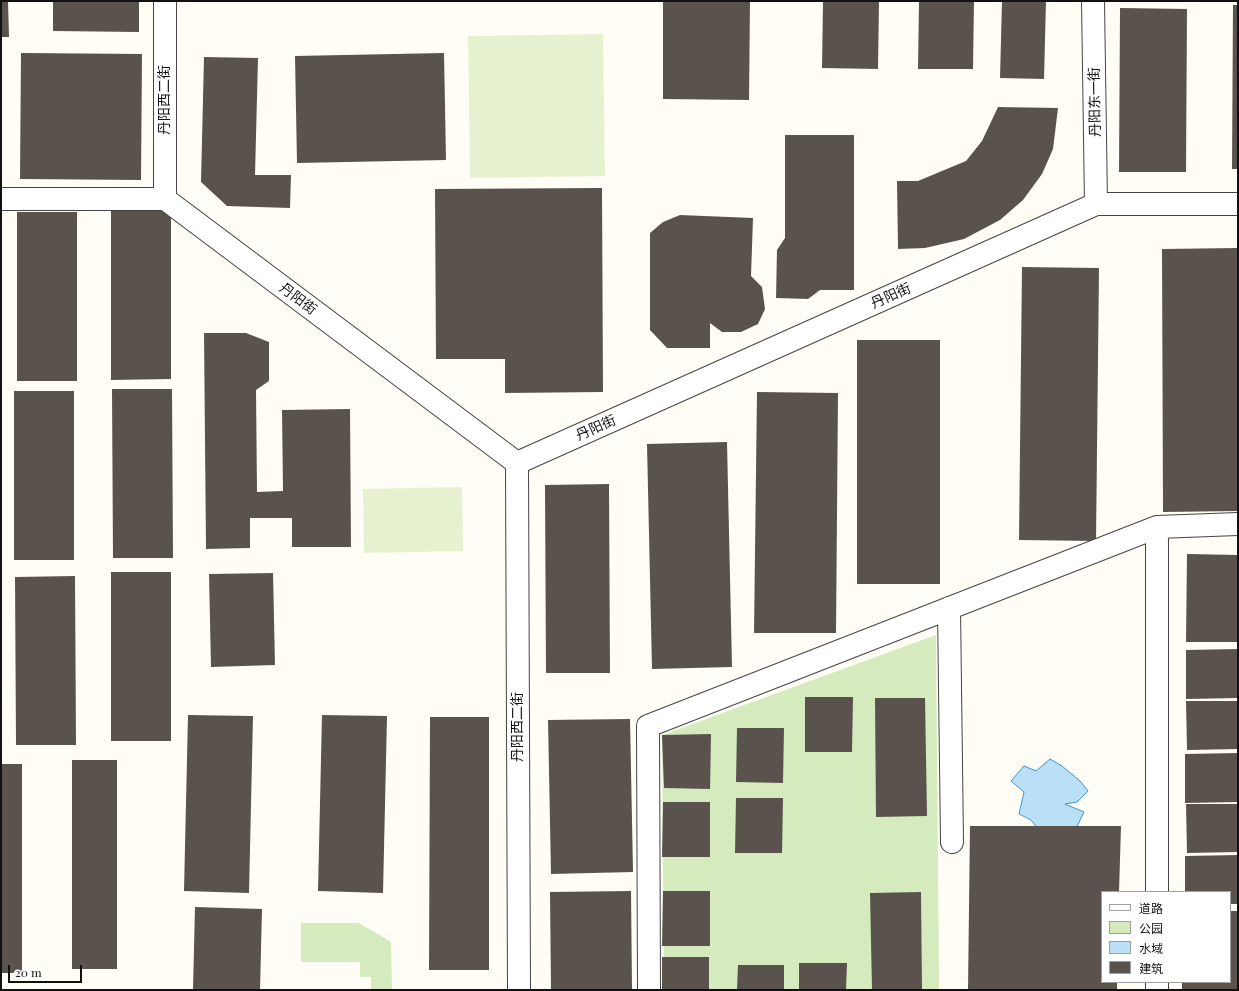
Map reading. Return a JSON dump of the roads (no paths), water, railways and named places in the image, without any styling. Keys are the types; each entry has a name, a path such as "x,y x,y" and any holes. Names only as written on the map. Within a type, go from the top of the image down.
{"street":[{"name":"丹阳西二街","path":"165,1 165,199"},
{"name":"丹阳东一街","path":"1093,1 1096,204"},
{"path":"1,199 165,199"},
{"name":"丹阳街","path":"165,199 518,463 1096,204 1238,204"},
{"name":"丹阳西二街","path":"518,463 519,990"},
{"path":"649,990 648,726 1157,527 1238,524"},
{"path":"1157,527 1157,891"},
{"path":"950,608 952,842"}],"water":[{"path":"1050,759 1062,766 1080,781 1088,791 1077,802 1065,804 1084,812 1071,839 1047,840 1031,820 1019,814 1024,792 1011,781 1024,766 1036,771"}]}
